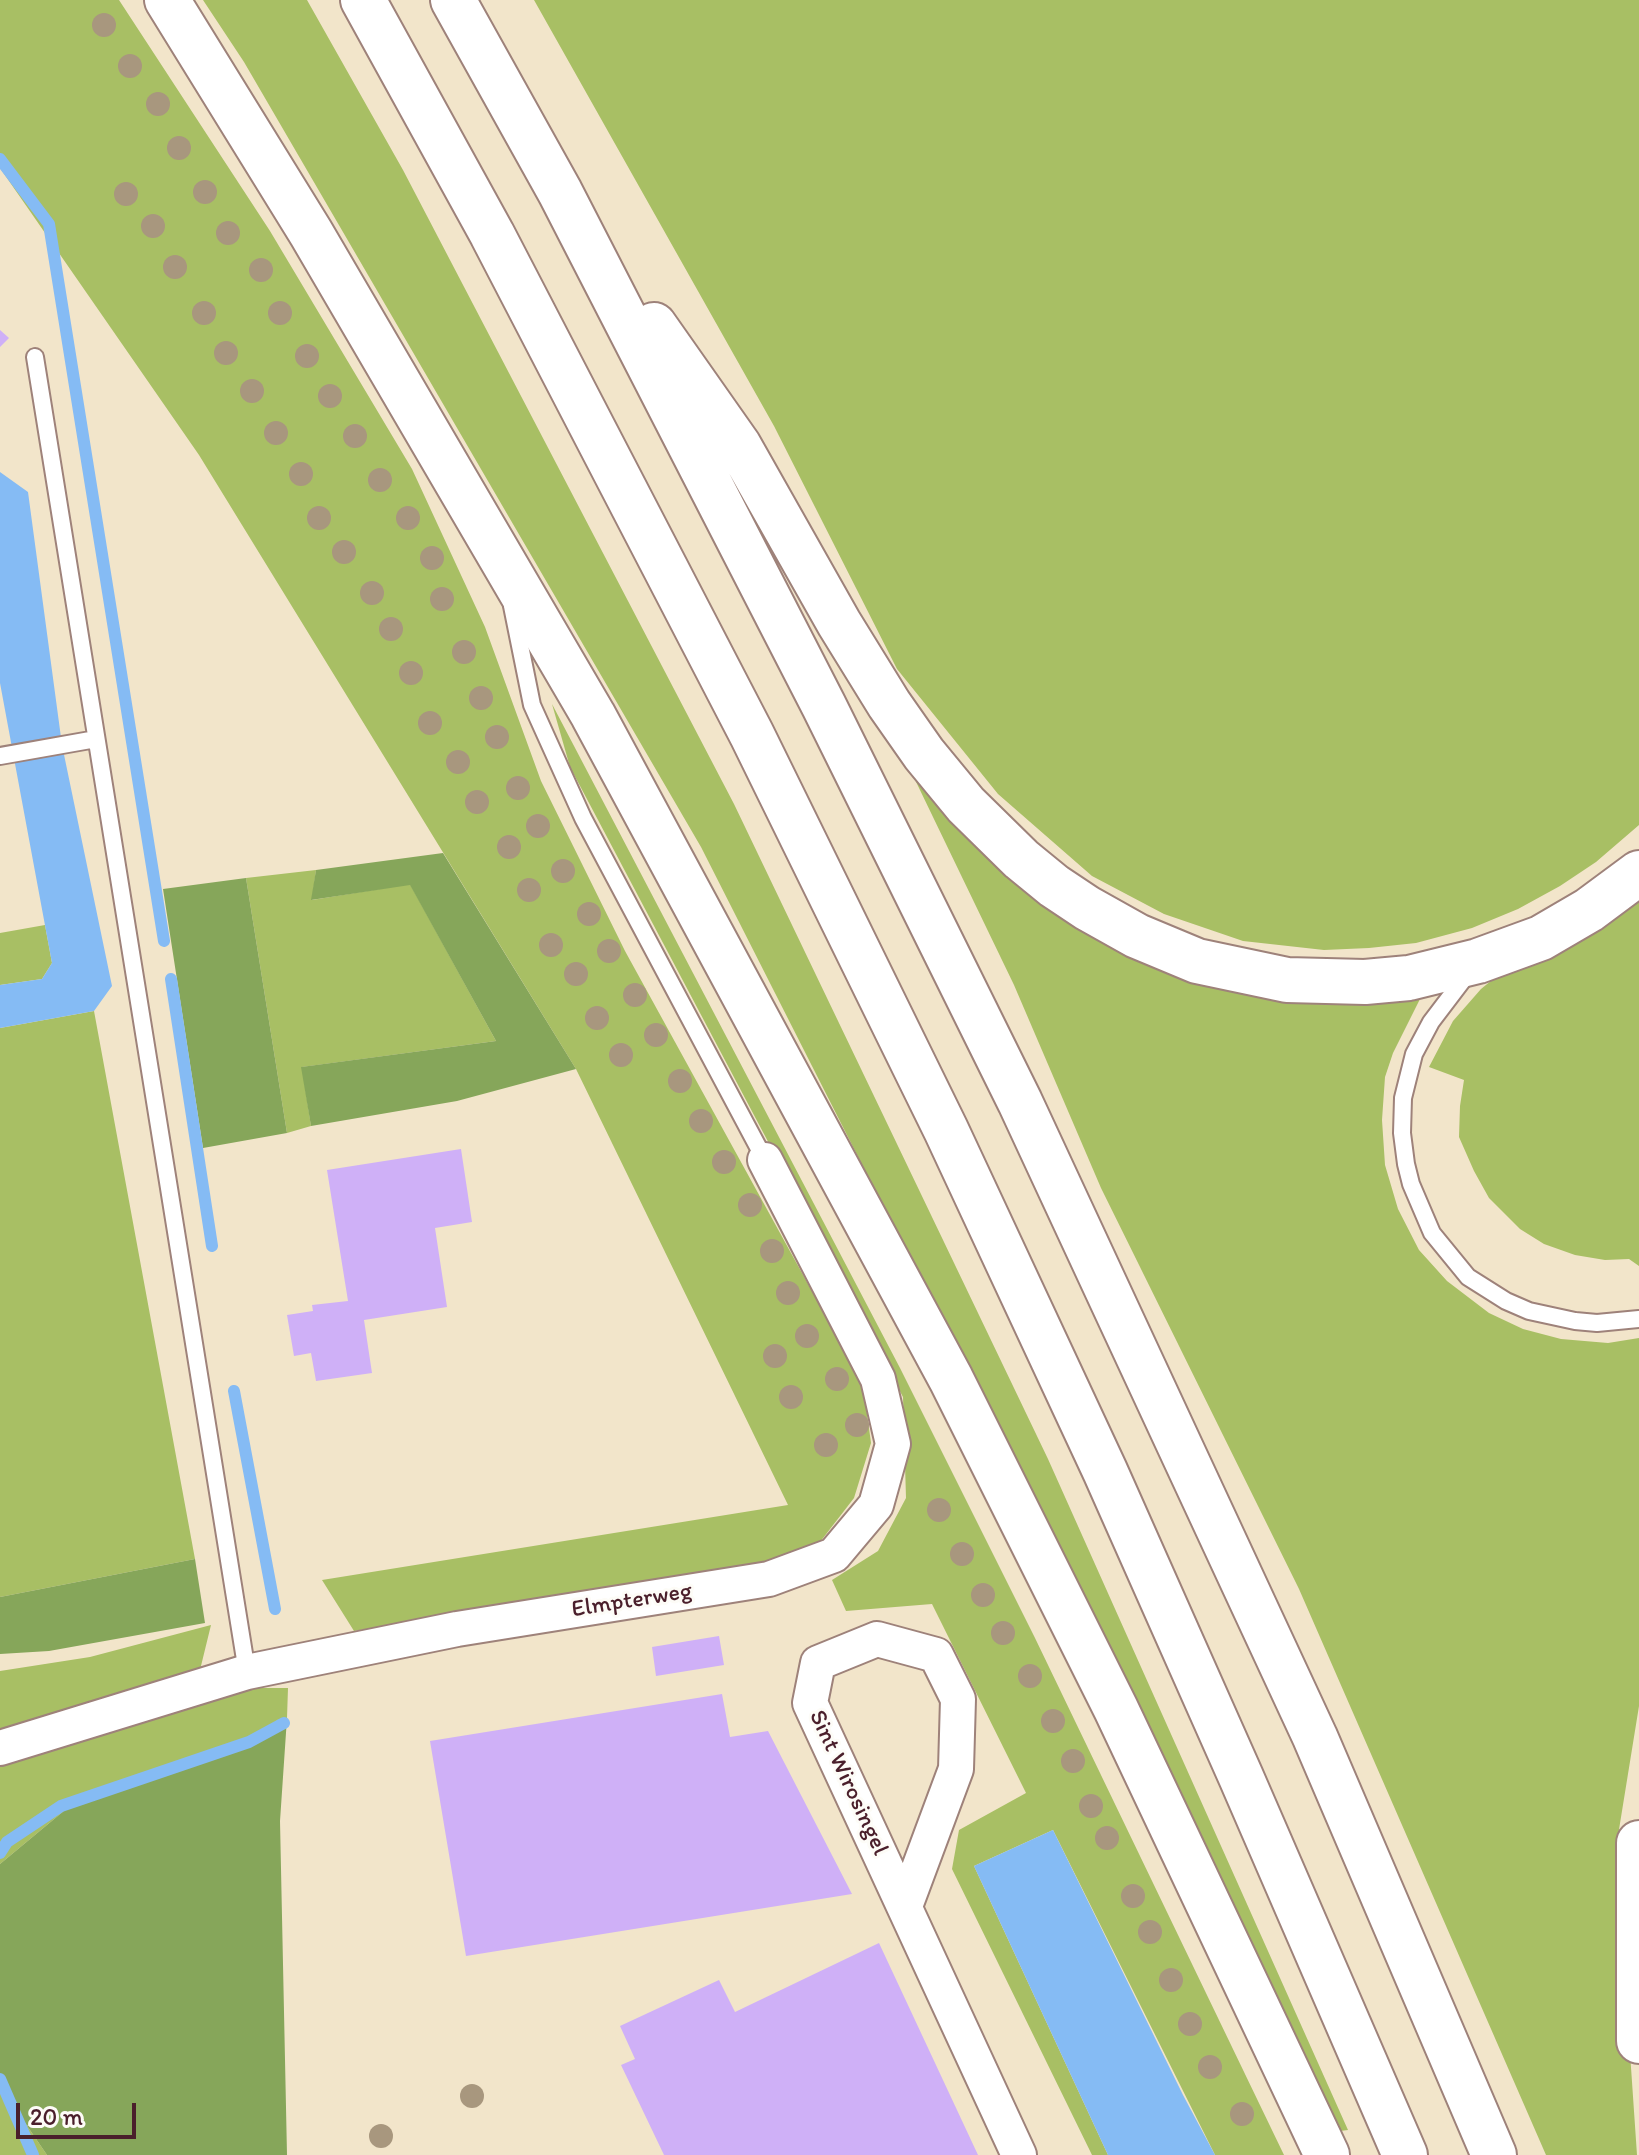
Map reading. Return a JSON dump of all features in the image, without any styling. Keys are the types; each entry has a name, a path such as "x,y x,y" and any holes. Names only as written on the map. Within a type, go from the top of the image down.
{"highway":[{"path":"167,0 311,233 593,715 951,1379 1116,1709 1327,2155"},
{"path":"363,0 492,234 752,735 946,1130 1105,1471 1405,2155"},
{"path":"453,0 560,192 824,706 1020,1102 1315,1737 1494,2155"},
{"path":"560,192 739,446 839,623 924,754 966,805 1021,859 1087,908 1137,936 1186,957 1228,969 1287,980 1365,982 1409,978 1478,961 1541,938 1567,925 1639,873"},
{"path":"1639,1843 1639,2041"}],"street":[{"name":"Elmpterweg","path":"0,1748 247,1672 457,1629 769,1579 834,1555 876,1505 893,1444 878,1379 765,1160"},
{"name":"Sint Wirosingel","path":"905,1906 956,1769 958,1699 936,1655 877,1639 818,1663 810,1703 1019,2155"}],"lane":[{"path":"35,357 247,1672"},
{"path":"502,557 532,705 583,818 765,1160"},
{"path":"4,755 96,739"},
{"path":"1478,961 1431,1022 1408,1073 1402,1133 1406,1164 1432,1233 1468,1277 1506,1301 1541,1314 1575,1321 1606,1323 1639,1319"}],"green space":[{"path":"0,0 119,0 270,231 412,469 485,627 541,781 625,951 863,1384 871,1443 854,1498 820,1542 765,1564 354,1631 322,1580 788,1505 576,1069 199,455 0,168"},
{"path":"203,0 307,0 403,170 734,804 1048,1459 1348,2130 1340,2131 1034,1504 701,847 244,62"},
{"path":"534,0 1639,0 1639,825 1596,862 1518,909 1472,928 1416,943 1369,948 1324,950 1243,941 1164,914 1092,876 998,794 897,669 774,426"},
{"path":"552,704 900,1368 1035,1638 1284,2155 1215,2155 1053,1830 974,1866 1108,2155 1092,2155 952,1869 959,1830 1026,1793 932,1604 846,1611 832,1580 878,1551 906,1498 903,1397 570,767"},
{"path":"892,732 1098,935 1423,993 1393,1053 1385,1077 1382,1120 1385,1165 1398,1209 1419,1250 1447,1281 1489,1313 1523,1329 1561,1339 1608,1343 1639,1338 1639,1706 1616,1848 1637,2155 1546,2155 1299,1589 1101,1188 1014,985"},
{"path":"443,853 576,1069 457,1101 311,1126 301,1067 496,1041 410,885 311,900 316,870"},
{"path":"316,870 312,900 410,884 496,1041 302,1067 311,1126 287,1133 246,878"},
{"path":"246,878 287,1133 203,1148 163,889"},
{"path":"1639,894 1639,1266 1629,1259 1605,1260 1575,1255 1544,1244 1520,1229 1489,1198 1459,1137 1464,1080 1429,1067 1453,1021 1481,989 1497,976"},
{"path":"45,925 52,963 42,979 0,985 0,933"},
{"path":"94,1011 195,1559 0,1597 0,1028"},
{"path":"195,1559 205,1623 49,1651 0,1654 0,1597"},
{"path":"211,1625 200,1670 0,1732 0,1671 90,1657"},
{"path":"240,1688 288,1688 287,1718 277,1720 263,1737 77,1800 0,1864 0,1761"},
{"path":"287,1718 280,1821 287,2155 47,2155 6,2095 0,2079 0,1864 77,1800 155,1770 262,1737 277,1720"},
{"path":"0,2079 6,2095 47,2155 0,2155"}],"water":[{"path":"0,472 28,492 62,745 112,986 94,1011 0,1028 0,985 42,979 52,963 0,683"},
{"path":"1053,1830 1215,2155 1108,2155 974,1866"}],"building":[{"path":"0,330 9,338 0,347"},
{"path":"461,1149 472,1222 435,1228 447,1307 364,1320 372,1373 316,1381 311,1353 294,1356 287,1315 313,1311 312,1305 348,1301 327,1170"},
{"path":"719,1636 724,1665 656,1676 652,1647"},
{"path":"722,1694 730,1737 768,1731 852,1894 466,1956 430,1741"},
{"path":"879,1943 978,2155 664,2155 621,2065 635,2059 620,2026 719,1980 735,2012"}],"waterway":[{"path":"0,159 49,224 164,941"},
{"path":"171,979 212,1246"},
{"path":"234,1391 275,1609"},
{"path":"0,1853 7,1842 61,1806 249,1742 284,1723"},
{"path":"0,2079 33,2155"}]}
